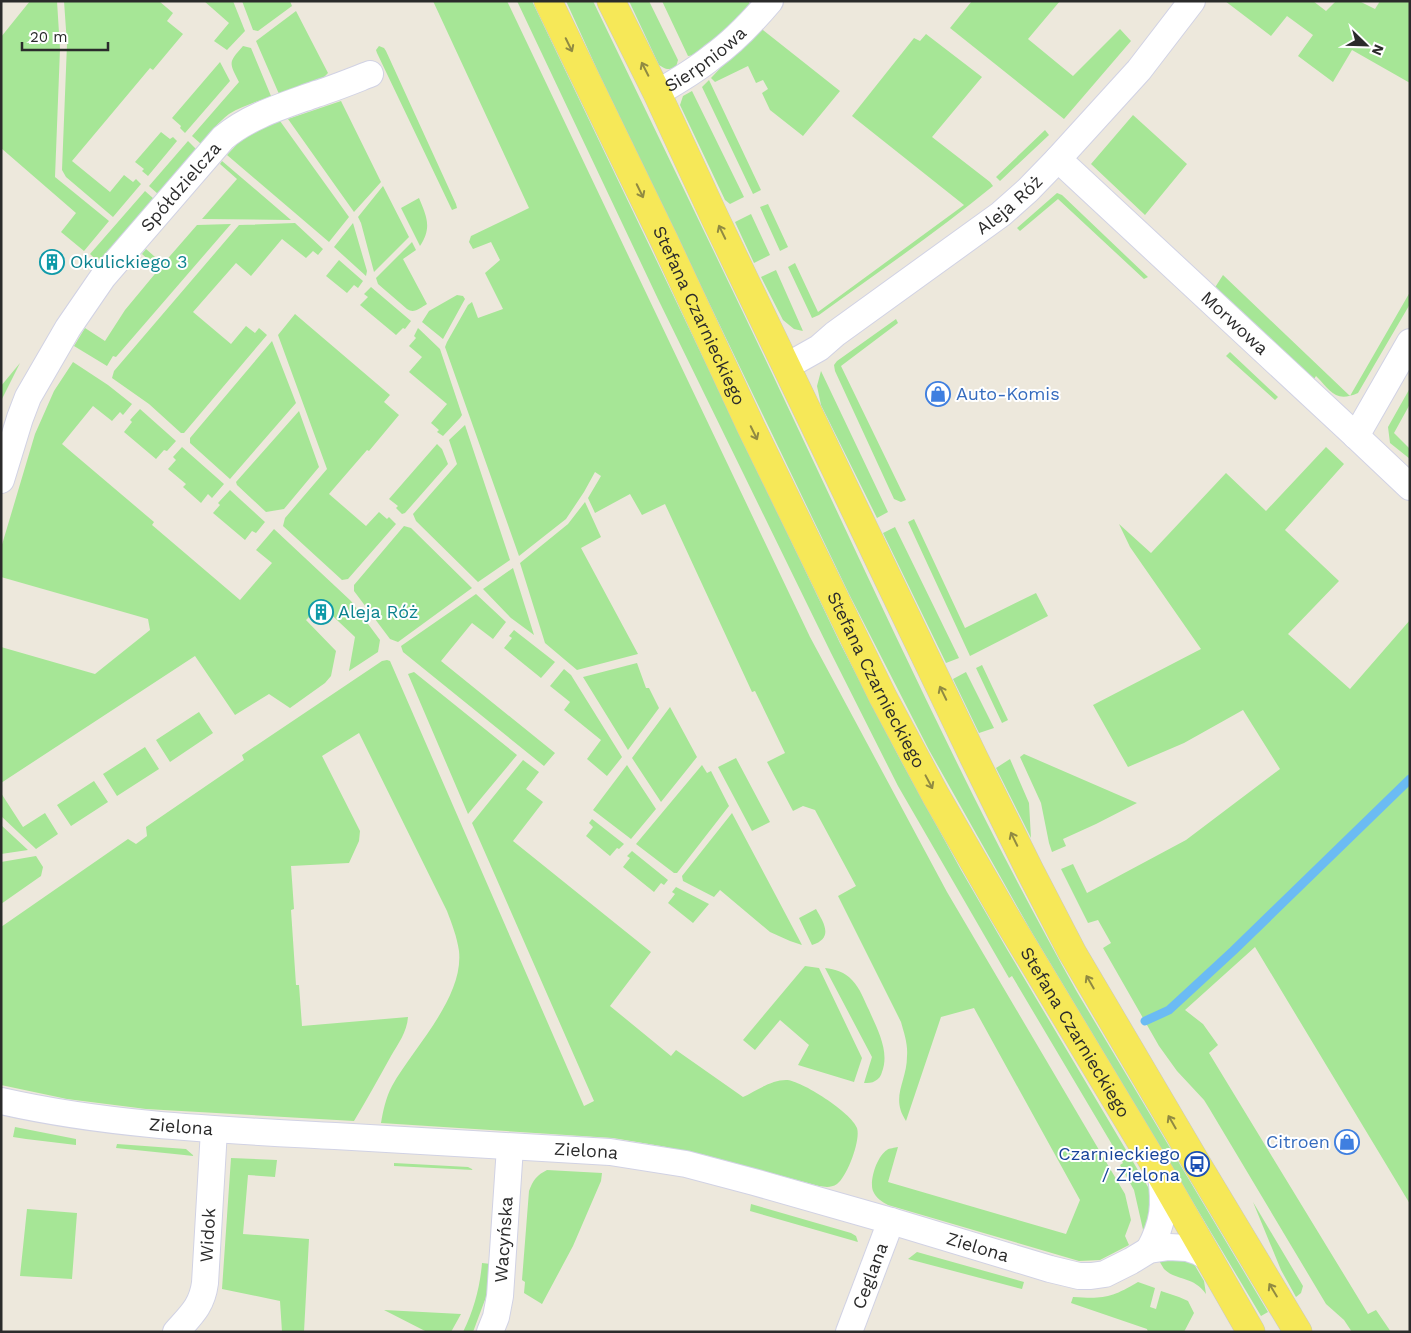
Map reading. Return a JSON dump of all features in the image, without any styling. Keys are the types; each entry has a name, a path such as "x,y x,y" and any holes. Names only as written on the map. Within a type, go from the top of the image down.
{"main road":[{"name":"Stefana Czarnieckiego","path":"548,1 664,240 742,409 883,697 936,796 999,906 1161,1175 1251,1332"},
{"path":"611,1 657,93 712,212 970,750 1030,871 1072,952 1298,1332"}],"street":[{"name":"Sierpniowa","path":"657,93 713,57 770,1"},
{"name":"Aleja Róż","path":"787,366 819,348 835,334 1001,214 1028,190 1139,70 1192,1"},
{"name":"Spółdzielcza","path":"1,480 28,397 68,328 103,277 223,138 245,122 370,74"},
{"name":"Morwowa","path":"1058,159 1410,487"},
{"path":"1356,436 1410,342"},
{"name":"Zielona","path":"1,1101 110,1120 214,1130 610,1152 686,1164 891,1221 1078,1276 1105,1274 1149,1250 1169,1247 1187,1248 1209,1258"},
{"name":"Widok","path":"176,1332 200,1303 204,1294 214,1130"},
{"name":"Wacyńska","path":"490,1332 496,1317 500,1296 510,1147"},
{"path":"1149,1250 1158,1233 1163,1211 1164,1196 1161,1175"},
{"name":"Ceglana","path":"849,1332 891,1221"}],"green space":[{"path":"30,1 57,1 60,49 55,177 109,221 84,251 61,232 76,213 1,148 1,37"},
{"path":"64,1 159,1 173,13 167,21 183,34 153,70 150,68 72,161 110,192 124,175 133,182 136,179 141,184 113,217 66,177 62,170 67,44"},
{"path":"204,1 233,1 245,31 227,50 214,41 229,23"},
{"path":"242,1 290,1 292,6 258,31 253,30"},
{"path":"433,1 507,1 810,637 947,892 1125,1194 1131,1220 1125,1236 1129,1245 1100,1260 1079,1261 888,1205 879,1200 874,1193 872,1181 877,1163 883,1153 891,1148 898,1147 888,1182 1066,1234 1080,1200 974,1008 941,1017 906,1121 899,1104 907,1052 906,1039 901,1022 838,896 856,886 815,810 803,806 793,811 767,762 785,753 755,691 752,692 665,504 642,515 630,494 595,513 588,498 601,476 595,472 566,519 519,556 445,347 468,305 472,302 478,318 503,309 485,273 500,260 491,242 473,249 469,242 471,236 529,208"},
{"path":"517,1 532,1 840,643 900,759 961,870 1148,1187 1153,1200 1153,1211 1144,1234 1134,1190 1120,1165 1123,1163 1012,976 1009,978 898,786 658,299"},
{"path":"566,1 593,1 926,699 999,846 1077,992 1268,1312 1261,1316 1031,931 929,750 849,594 600,76"},
{"path":"629,1 649,1 678,60 676,67 667,69 659,65"},
{"path":"662,1 748,1 751,5 713,42 695,55 688,56"},
{"path":"972,1 1060,1 1028,39 1073,76 1120,29 1131,41 1064,119 950,28"},
{"path":"1225,1 1313,1 1326,11 1336,1 1359,1 1375,9 1380,1 1410,1 1410,83 1352,50 1333,82 1298,56 1313,35 1287,16 1271,36"},
{"path":"296,11 328,73 319,82 279,94 256,41"},
{"path":"759,27 840,91 803,136 770,110 762,93 768,89 763,80 756,83 748,66 715,82 711,78"},
{"path":"926,34 982,77 932,137 993,186 907,252 819,315 812,318 788,267 795,263 818,312 964,205 852,116 914,38 920,41"},
{"path":"243,46 251,48 271,96 229,114 201,144 192,136 239,82 232,63"},
{"path":"379,46 386,51 457,208 452,210 451,208 377,53 376,50"},
{"path":"220,62 230,81 185,133 180,128 181,126 172,118"},
{"path":"709,80 761,190 753,194 702,87"},
{"path":"692,91 744,197 730,204 725,200 680,105 683,96"},
{"path":"341,101 381,182 354,212 288,119"},
{"path":"1133,115 1187,164 1145,215 1091,164"},
{"path":"280,121 349,217 329,242 227,155 249,134"},
{"path":"1045,130 1049,135 1000,181 996,177"},
{"path":"161,132 170,139 173,137 177,141 148,176 142,171 144,169 135,162"},
{"path":"188,141 196,149 158,194 149,186"},
{"path":"222,161 291,220 202,219 237,179 220,164"},
{"path":"383,186 409,237 374,272 358,217"},
{"path":"145,191 154,199 99,262 90,254"},
{"path":"1057,193 1062,195 1148,277 1144,279 1058,199 1020,231 1017,228"},
{"path":"419,198 427,222 426,234 420,246 401,208"},
{"path":"768,204 788,247 780,251 760,207"},
{"path":"751,214 770,255 754,263 735,222"},
{"path":"295,223 323,249 318,255 313,251 306,258 282,239 251,276 236,263 193,312 231,344 246,326 255,333 259,328 267,335 184,433 181,433 149,404 112,378 114,371 239,225"},
{"path":"353,223 367,271 366,276 334,247"},
{"path":"231,224 116,357 113,356 107,366 74,346 85,328 105,341 125,310 159,269 142,254 146,249 163,264 197,225"},
{"path":"412,242 416,250 403,259 427,304 412,311 407,309 378,284 376,278"},
{"path":"339,260 363,281 358,288 354,285 347,293 326,276"},
{"path":"776,270 803,331 794,329 783,320 761,277"},
{"path":"1223,275 1350,396 1344,397 1334,394 1316,376 1312,382 1214,289"},
{"path":"371,287 411,321 405,329 403,328 396,335 360,305 368,297 364,294"},
{"path":"1410,292 1410,304 1358,393 1350,396"},
{"path":"457,295 463,296 465,299 443,339 422,322 429,311"},
{"path":"295,314 390,395 384,402 399,415 329,494 366,526 379,512 387,519 389,517 396,524 348,579 342,580 283,526 285,518 327,469 278,335"},
{"path":"896,319 898,323 841,366 906,500 901,502 894,499 835,371 834,365"},
{"path":"418,328 440,349 462,415 443,436 437,432 439,430 431,423 447,404 409,372 422,357 409,346 416,338 414,336"},
{"path":"272,341 296,403 230,479 190,443 190,438"},
{"path":"1230,352 1278,397 1275,400 1226,356"},
{"path":"73,362 108,385 132,404 123,415 120,412 112,421 93,406 62,444 154,522 152,525 240,600 272,563 256,550 274,529 351,601 380,640 378,652 349,671 355,637 321,605 306,620 336,651 331,676 325,683 290,708 269,694 235,715 195,656 1,783 1,647 95,674 150,630 148,619 1,577 1,548 35,434 54,391"},
{"path":"20,363 1,401 1,386"},
{"path":"821,371 888,512 877,518 821,405 817,386"},
{"path":"1410,388 1410,404 1394,433 1410,449 1410,459 1390,443 1388,427"},
{"path":"140,409 176,441 156,459 124,432 132,422 130,420"},
{"path":"299,411 319,467 284,509 266,512 236,482"},
{"path":"465,425 510,560 478,582 416,521 413,514 457,464 449,440"},
{"path":"437,444 442,449 448,464 405,513 402,514 396,508 398,506 389,499"},
{"path":"182,447 224,484 212,498 208,494 201,503 183,487 186,484 168,469 176,460 173,457"},
{"path":"1326,447 1344,464 1285,530 1339,581 1288,634 1350,689 1410,620 1410,1204 1255,947 1185,1010 1203,1024 1218,1045 1209,1053 1368,1314 1376,1310 1391,1332 1352,1332 1344,1320 1326,1304 1204,1100 1177,1071 1159,1046 1103,948 1111,943 1098,920 1088,923 1061,869 1073,864 1087,893 1186,840 1280,769 1243,710 1184,743 1128,767 1093,705 1201,649 1130,547 1119,524 1151,553 1226,473 1266,511"},
{"path":"230,490 265,522 256,533 252,531 245,540 213,513 220,505 218,503"},
{"path":"585,502 601,537 581,548 638,654 577,670 545,643 520,563 568,524"},
{"path":"914,519 965,628 1036,593 1048,616 970,656 908,522"},
{"path":"404,526 411,528 472,588 398,642 390,639 354,591 354,585"},
{"path":"895,527 959,658 946,663 883,533"},
{"path":"513,568 534,635 511,618 483,589"},
{"path":"476,594 506,622 493,639 472,623 441,661 555,753 544,766 403,652 401,646"},
{"path":"514,630 555,662 541,678 504,648 512,638 509,636"},
{"path":"382,661 390,661 584,1106 594,1101 472,823 523,760 539,772 526,789 543,802 513,841 651,952 610,1006 671,1056 676,1050 743,1097 769,1084 786,1080 803,1085 836,1106 853,1122 858,1134 849,1166 837,1184 830,1187 819,1186 705,1155 613,1138 381,1123 386,1099 392,1086 435,1022 454,987 459,951 447,911 359,733 322,756 360,831 359,841 349,863 291,866 294,909 291,910 296,985 299,985 302,1026 408,1017 402,1038 354,1121 146,1109 67,1099 1,1085 1,927 128,839 136,844 147,836 146,827 244,760 242,755"},
{"path":"637,663 646,688 649,688 659,708 628,750 583,677"},
{"path":"982,665 1008,720 1002,723 976,668"},
{"path":"564,669 571,675 622,757 607,776 587,759 601,740 564,710 570,702 550,686"},
{"path":"414,672 517,755 468,814 408,674"},
{"path":"966,672 994,728 979,733 953,679"},
{"path":"670,707 697,757 661,802 632,758"},
{"path":"199,712 213,733 170,762 156,740"},
{"path":"145,747 159,769 117,796 103,774"},
{"path":"1024,754 1137,803 1063,839 1066,846 1052,852 1041,803 1020,757"},
{"path":"736,758 770,822 752,831 718,767"},
{"path":"1010,759 1029,803 1031,838 996,768"},
{"path":"627,765 656,809 631,839 593,810"},
{"path":"702,765 707,773 711,771 729,806 677,873 674,873 636,844"},
{"path":"94,781 108,802 71,826 57,805"},
{"path":"1,793 23,827 45,813 58,834 36,849 1,816"},
{"path":"732,813 802,945 770,932 720,890 714,897 683,881 682,876"},
{"path":"592,819 624,844 619,849 617,848 610,856 586,836 593,827 589,823"},
{"path":"1,825 28,850 1,854"},
{"path":"632,851 668,880 664,885 661,883 654,892 623,867 630,858 627,856"},
{"path":"36,856 43,867 41,876 1,904 1,862"},
{"path":"676,887 709,904 693,923 668,903 675,894 672,892"},
{"path":"816,909 824,925 825,934 819,942 812,945 799,918"},
{"path":"805,966 819,968 862,1058 854,1082 798,1065 809,1045 780,1020 755,1050 743,1040"},
{"path":"825,968 840,971 852,980 862,994 876,1025 884,1048 884,1064 881,1075 874,1082 864,1083 872,1057"},
{"path":"15,1127 76,1139 76,1145 13,1137"},
{"path":"117,1144 186,1149 194,1156 116,1148"},
{"path":"231,1158 277,1160 275,1177 248,1175 243,1234 309,1239 304,1332 282,1332 280,1301 222,1289"},
{"path":"394,1163 468,1167 474,1170 394,1166"},
{"path":"547,1170 602,1173 601,1181 573,1246 542,1304 524,1293 525,1282 522,1280 529,1191 536,1178"},
{"path":"1253,1202 1303,1286 1301,1293 1296,1297 1281,1270"},
{"path":"751,1204 851,1233 856,1236 858,1242 750,1211"},
{"path":"27,1209 77,1213 72,1279 20,1276"},
{"path":"917,1252 1024,1282 1022,1289 908,1259"},
{"path":"1172,1255 1194,1264 1204,1281 1206,1294 1191,1281 1169,1273 1164,1269 1158,1259"},
{"path":"482,1263 491,1264 486,1297 473,1332 463,1332 476,1298"},
{"path":"1138,1282 1155,1288 1150,1307 1156,1309 1161,1291 1188,1301 1194,1313 1184,1332 1148,1332 1147,1329 1071,1303 1073,1297 1092,1298 1107,1296"},
{"path":"384,1310 461,1314 451,1332 427,1332"}],"waterway":[{"path":"1145,1021 1169,1010 1233,951 1410,779"}],"place":[{"name":"Okulickiego 3","path":"52,262"},
{"name":"Auto-Komis","path":"938,394"},
{"name":"Aleja Róż","path":"321,612"},
{"name":"Citroen","path":"1347,1142"},
{"name":"Czarnieckiego / Zielona","path":"1197,1164"}]}
